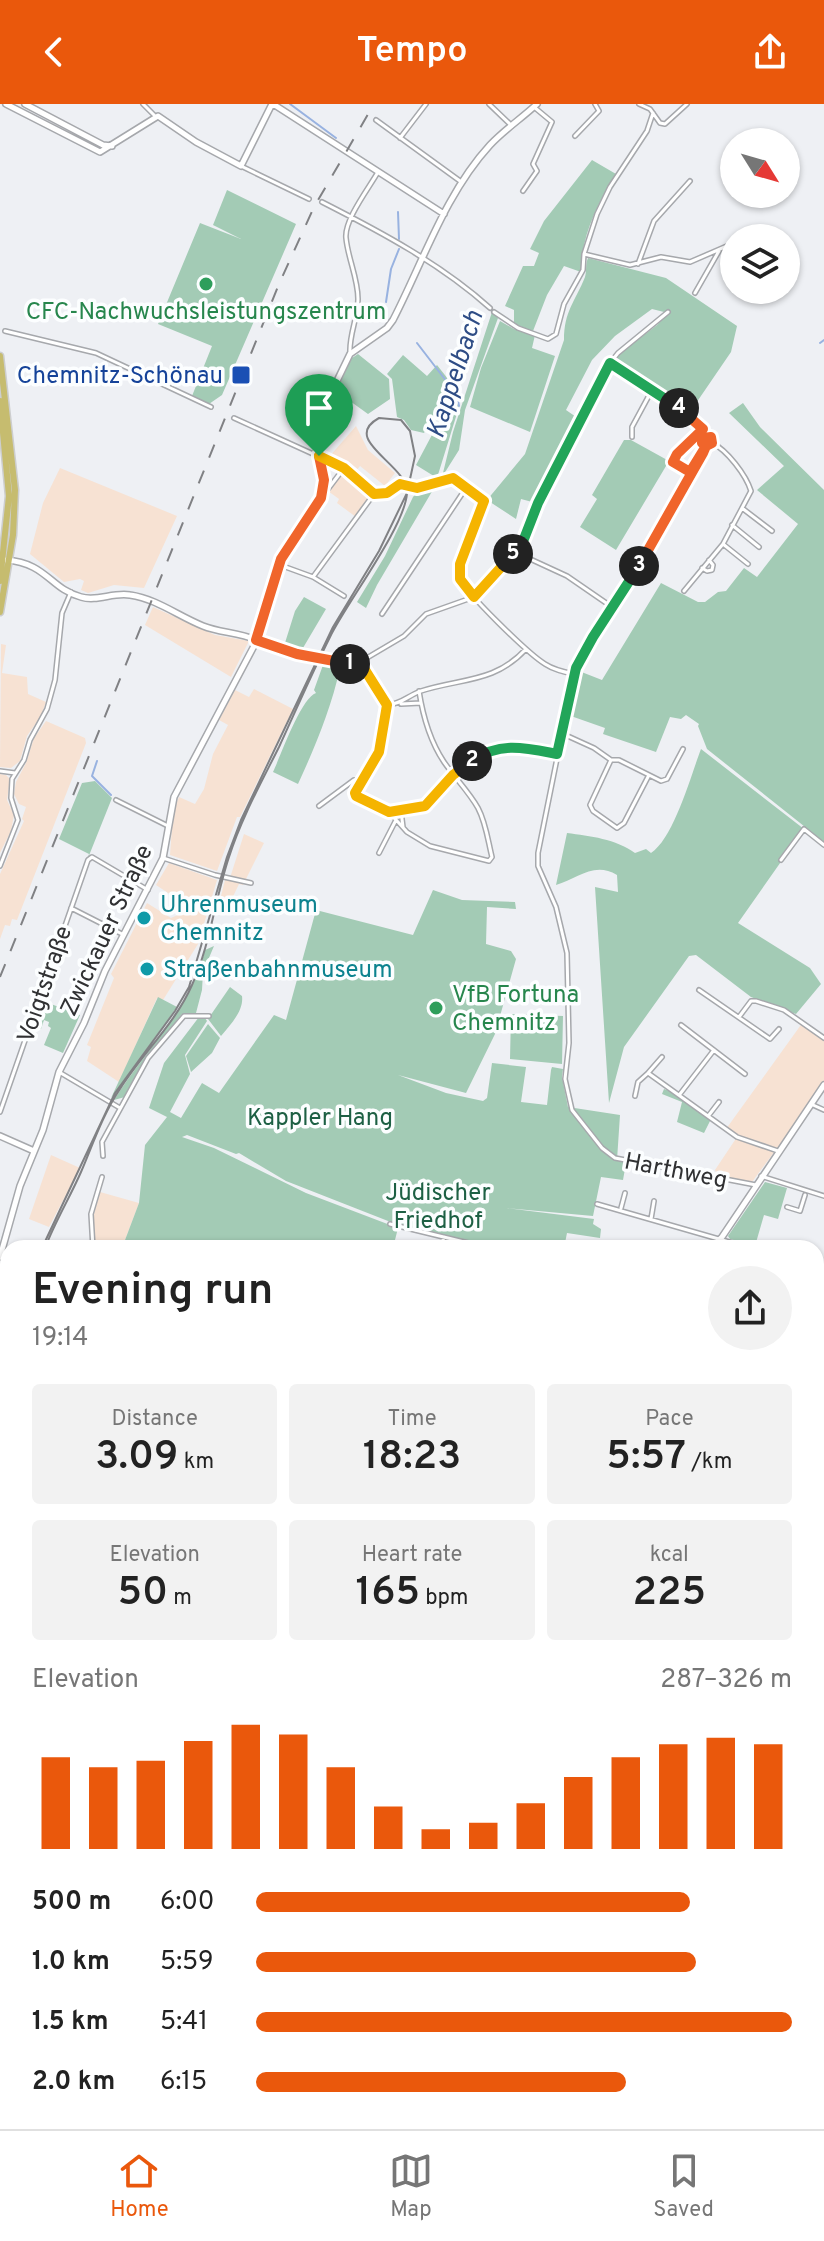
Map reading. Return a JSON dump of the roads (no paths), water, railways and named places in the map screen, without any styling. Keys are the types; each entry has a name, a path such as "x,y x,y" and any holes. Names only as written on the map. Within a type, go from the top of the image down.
{"main road":[{"path":"6,104 97,152 113,146 155,116 241,166 273,104 444,214"},
{"path":"25,104 103,145 113,146"},
{"path":"321,498 324,480 317,426 350,354 387,328 393,320 421,257 464,183 489,146 535,106"},
{"path":"0,356 15,490 13,535 0,581"},
{"path":"0,401 9,496 0,612"},
{"name":"Zwickauer Straße","path":"5,1240 59,1072 163,858 174,797 256,640 287,546 321,498"},
{"path":"4,560 32,565 71,592 88,598 116,594 141,597 204,626 256,640"},
{"path":"719,1239 824,1085"},
{"path":"0,1136 34,1151"}],"street":[{"path":"143,104 150,106 155,116"},
{"path":"400,138 426,104"},
{"path":"489,104 512,126"},
{"path":"575,136 599,111 595,104"},
{"path":"639,104 653,113 657,121 665,124 687,104"},
{"path":"523,191 537,171 533,164 552,122 535,106"},
{"path":"494,312 518,328 548,339 556,334 564,304 583,270 589,234 610,187 647,131 653,113"},
{"path":"376,120 464,183"},
{"path":"241,166 309,199"},
{"path":"350,354 358,294 346,236 352,217 378,172"},
{"path":"638,264 654,221 690,181"},
{"path":"322,202 421,257 490,308"},
{"path":"584,254 609,262 638,264 661,257 690,262 719,251"},
{"path":"695,293 719,251"},
{"path":"256,640 289,652 342,664 360,662 404,636 426,614 474,597 515,552 610,363 625,346 668,312"},
{"path":"5,331 96,353 211,407"},
{"path":"610,363 679,408 703,429 677,454 673,462 690,472"},
{"path":"632,437 632,427 652,390"},
{"path":"234,418 344,468 374,494 387,493 400,484 417,488 453,478 484,501 460,564 460,579 526,649 555,669 574,674"},
{"path":"684,591 723,544 750,494 750,487 720,448 712,443 711,437 706,436 702,441 706,446 712,443"},
{"name":"Harthweg","path":"706,446 574,674 538,866 561,925 567,963 569,1043 565,1079 572,1110 602,1148 615,1158 756,1185"},
{"name":"Zwickauer Straße","path":"321,498 344,468"},
{"path":"382,614 466,488"},
{"path":"314,575 374,494"},
{"path":"742,508 772,531"},
{"path":"732,525 759,547"},
{"path":"723,544 748,564"},
{"path":"515,552 567,576 612,607"},
{"path":"702,568 712,570 709,560"},
{"path":"279,564 314,575 344,596"},
{"path":"0,866 17,825 18,817 11,794 15,773 47,709 55,680 62,613 71,592"},
{"path":"401,704 419,691 482,679 505,668 526,649"},
{"path":"360,662 387,705 379,752 356,796 389,812 416,839 430,846 489,861 492,857 483,819 432,741 419,691"},
{"path":"387,705 421,703"},
{"path":"561,733 594,748 611,760 619,760 661,781 667,779 683,749"},
{"path":"389,812 425,806 453,775 479,756 501,747 557,754"},
{"path":"611,760 590,805 614,827 621,827 624,823 649,775"},
{"path":"0,771 15,773"},
{"path":"319,806 354,780 362,782"},
{"path":"116,800 168,826"},
{"path":"401,810 403,827"},
{"path":"379,853 396,820"},
{"path":"781,860 804,829 824,845"},
{"name":"Voigtstraße","path":"0,1112 86,863 92,857 148,890"},
{"path":"163,858 251,883"},
{"path":"71,908 124,935"},
{"path":"699,990 770,1039 779,1029"},
{"path":"739,1017 751,1001 756,1001 784,1010 824,1038"},
{"path":"103,1156 102,1142 148,1058 184,1016 209,1016"},
{"path":"681,1025 745,1074"},
{"path":"680,1094 714,1050"},
{"path":"635,1096 638,1082 662,1057"},
{"path":"59,1072 120,1108"},
{"path":"648,1073 737,1137 778,1151"},
{"path":"709,1115 719,1102"},
{"path":"811,1103 824,1110"},
{"path":"761,1176 824,1196"},
{"path":"93,1240 91,1214 102,1177"},
{"path":"621,1209 625,1193"},
{"path":"787,1207 800,1211 805,1195"},
{"path":"651,1219 654,1201"},
{"path":"597,1204 722,1240"},
{"path":"390,1224 456,1240"}],"waterway":[{"path":"290,104 336,138"},
{"path":"398,212 399,239"},
{"path":"386,302 391,269 399,249"},
{"path":"820,343 824,340"},
{"path":"417,343 457,395 459,406"},
{"name":"Kappelbach","path":"340,671 344,658"},
{"path":"97,761 92,776 111,795"}],"tram line":[{"path":"379,418 401,420 410,431 415,456 407,493 405,483 371,444 367,435 369,426 379,418"},
{"path":"46,1240 115,1093 189,987 241,820 333,627 379,551 407,493"},
{"path":"48,1240 114,1099 177,1013 192,985 229,857 245,815 330,637 397,525 407,493"}],"railway":[{"path":"0,977 279,284 314,207 374,104"}],"place":[{"name":"CFC-Nachwuchsleistungszentrum","path":"206,284"},
{"name":"Chemnitz-Schönau","path":"241,375"},
{"name":"Uhrenmuseum Chemnitz","path":"144,918"},
{"name":"Straßenbahnmuseum","path":"147,969"},
{"name":"VfB Fortuna Chemnitz","path":"436,1008"}],"park label":[{"name":"Kappler Hang","path":"320,1117"},
{"name":"Jüdischer Friedhof","path":"438,1206"}]}
